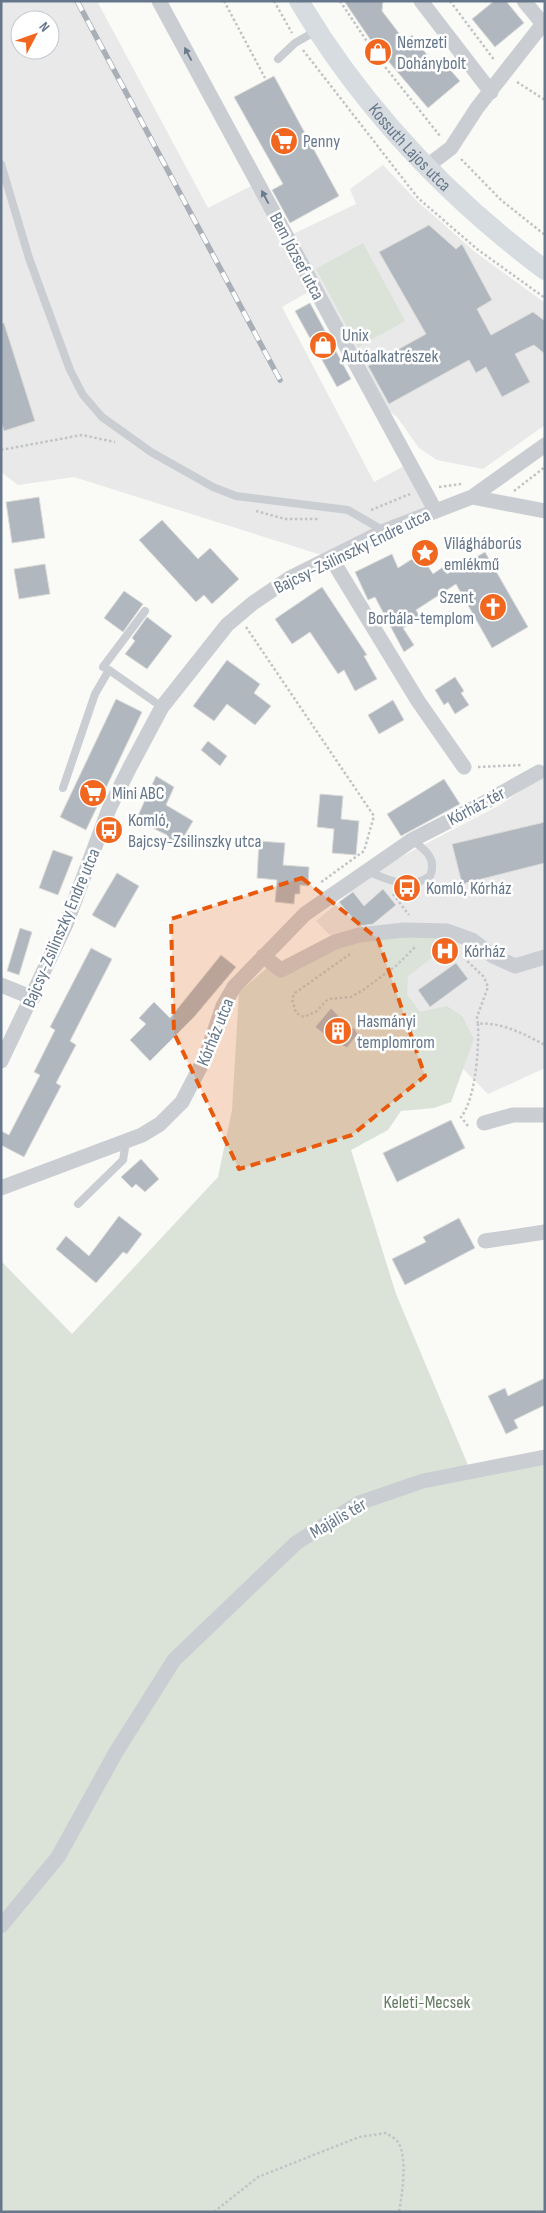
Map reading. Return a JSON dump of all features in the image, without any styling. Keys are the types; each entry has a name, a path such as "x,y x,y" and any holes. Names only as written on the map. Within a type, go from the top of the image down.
{"main road":[{"name":"Kossuth Lajos utca","path":"299,1 316,30 366,97 426,167 503,238 545,270"}],"street":[{"name":"Bem József utca","path":"159,1 422,490 435,510"},
{"path":"421,1 491,92"},
{"path":"426,167 451,148 477,108 544,23 524,1"},
{"name":"Bajcsy-Zsilinszky Endre utca","path":"1,1061 33,998 66,924 109,809 162,707 227,625 253,603 290,578 384,531 472,497 545,445"},
{"path":"472,497 545,511"},
{"path":"331,558 418,700 464,767"},
{"name":"Kórház tér","path":"412,840 542,771"},
{"name":"Kórház utca","path":"1,1188 126,1142 160,1124 182,1102 206,1056 222,1006 234,987 306,914 412,840"},
{"path":"263,956 281,970 314,951 360,934 421,930 447,931 472,940 493,956 515,966 545,957"},
{"path":"1,985 33,998"},
{"path":"484,1123 513,1115 545,1114"},
{"path":"485,1241 545,1232"},
{"name":"Majális tér","path":"1,1926 58,1858 116,1752 174,1660 296,1544 359,1503 423,1481 545,1457"}],"lane":[{"path":"278,59 295,43 316,30"},
{"path":"1,164 29,258 70,370 83,394 102,417 151,452 213,487 236,496 348,510 384,531"},
{"path":"145,611 103,667 162,707"},
{"path":"63,788 95,694 109,670"},
{"path":"367,871 392,882 415,884 430,876 433,861 428,853 412,840"},
{"path":"78,1204 123,1160 126,1142"}],"path":[{"path":"224,1 265,78"},
{"path":"340,1 378,58 451,148 501,200 545,234"},
{"path":"450,1 505,74"},
{"path":"522,85 545,100"},
{"path":"1,450 46,443"},
{"path":"499,502 545,467"},
{"path":"356,516 422,490"},
{"path":"258,642 374,816 370,834"},
{"path":"464,767 519,764 542,771"},
{"path":"355,951 295,993 292,999 296,1013 304,1017 311,1015 328,999 351,997 397,965 425,939 426,934 394,894 392,882"},
{"path":"465,1112 472,1088 479,1040 477,1017 488,987 484,977 464,958 472,940"},
{"path":"478,1024 488,1022 545,1045"},
{"path":"214,2212 258,2177 359,2137 386,2133 398,2142 403,2164 404,2188 399,2212"}],"highlighted area":[{"path":"302,878 378,939 425,1076 352,1135 239,1169 174,1033 171,919"}],"shaded area":[{"path":"1,1 97,1 208,208 253,185 310,291 282,307 374,482 408,464 435,510 331,558 74,477 18,485 1,472"},
{"path":"383,165 417,201 475,252 545,303 545,425 483,469 437,460 419,448 397,417 387,409 291,235 356,204 350,189"},
{"name":"Kórház","path":"545,774 545,1068 488,1094 316,921 378,869 500,805"}],"green space":[{"path":"363,243 405,321 358,347 316,269"},
{"name":"Keleti-Mecsek","path":"354,937 438,937 445,948 408,976 407,994 420,1012 447,1006 462,1016 474,1039 451,1102 434,1108 401,1111 388,1130 351,1150 396,1294 473,1477 545,1463 545,2212 1,2212 1,1261 72,1334 218,1177 232,1110 239,992 270,965 273,967"}],"building":[{"path":"344,1 383,1 382,11 405,41 412,35 437,68 444,63 460,81 428,108 372,42"},
{"path":"494,1 506,1 524,23 495,47 472,19"},
{"name":"Penny","path":"274,76 339,196 290,223 272,190 283,184 234,97"},
{"path":"429,225 456,249 462,244 492,300 477,309 491,335 533,312 545,321 545,354 534,345 515,354 530,382 502,397 486,367 476,373 469,360 389,404 368,366 426,334 379,252"},
{"name":"Unix Autóalkatrészek","path":"310,303 351,379 337,387 295,311"},
{"path":"1,323 4,323 35,421 4,431 1,421"},
{"path":"39,497 45,538 12,543 6,502"},
{"path":"162,520 198,559 210,548 239,579 212,604 204,595 196,602 139,540"},
{"path":"485,552 528,627 492,648 456,584 416,610 421,619 403,628 414,645 404,652 375,597 368,600 355,572 392,554 398,568 420,554 433,574 443,567 447,574"},
{"path":"45,564 50,594 19,599 14,569"},
{"path":"322,587 367,655 364,656 377,679 355,691 344,670 338,674 310,632 292,644 275,619"},
{"path":"124,591 143,604 123,632 104,618"},
{"path":"147,617 172,636 147,669 125,654 135,641 132,638"},
{"path":"227,660 260,684 254,693 271,706 255,725 227,704 214,721 193,706"},
{"path":"455,677 464,691 461,693 469,705 455,714 448,702 444,705 435,690"},
{"path":"116,699 142,712 86,830 60,817"},
{"path":"393,700 404,720 379,734 368,715"},
{"path":"208,741 227,756 220,766 201,750"},
{"path":"156,776 174,787 166,805 193,821 179,845 166,837 167,835 136,820"},
{"path":"444,779 460,804 401,836 387,814"},
{"path":"320,794 343,796 341,819 359,821 356,855 332,853 334,829 317,827"},
{"path":"545,822 545,863 462,884 452,844"},
{"path":"259,841 285,843 283,865 309,867 308,886 300,885 300,894 295,894 294,904 275,902 277,880 257,878"},
{"path":"53,850 73,857 58,895 39,888"},
{"path":"117,873 139,886 115,928 92,915"},
{"path":"383,889 396,905 373,924 359,926 339,902 353,892 364,906"},
{"path":"20,928 32,932 19,975 7,971"},
{"path":"91,948 112,959 70,1041 76,1045 56,1083 61,1086 24,1157 1,1145 1,1131 9,1135 40,1075 34,1072 55,1030 50,1027"},
{"path":"221,955 236,967 194,1017 150,1061 130,1040 146,1024 139,1018 154,1002 170,1018"},
{"path":"456,963 468,979 430,1007 418,990"},
{"name":"Hasmányi templomrom","path":"331,1008 349,1027 354,1028 358,1034 347,1048 330,1039 315,1027"},
{"path":"451,1120 465,1148 397,1182 383,1153"},
{"path":"141,1159 159,1179 145,1192 136,1184 132,1188 121,1177"},
{"path":"119,1216 142,1234 127,1254 123,1252 96,1283 56,1249 66,1236 89,1256"},
{"path":"459,1218 475,1248 405,1285 392,1259 426,1242 423,1237"},
{"path":"545,1378 545,1405 514,1420 518,1428 506,1434 488,1396 505,1388 508,1396"}],"railway":[{"path":"77,1 280,380"}],"place":[{"name":"Nemzeti Dohánybolt","path":"378,52"},
{"name":"Penny","path":"284,141"},
{"name":"Unix Autóalkatrészek","path":"323,345"},
{"name":"Világháborús emlékmű","path":"425,553"},
{"name":"Szent Borbála-templom","path":"493,607"},
{"name":"Mini ABC","path":"93,793"},
{"name":"Komló, Bajcsy-Zsilinszky utca","path":"109,830"},
{"name":"Komló, Kórház","path":"407,888"},
{"name":"Kórház","path":"445,951"},
{"name":"Hasmányi templomrom","path":"338,1031"}]}
